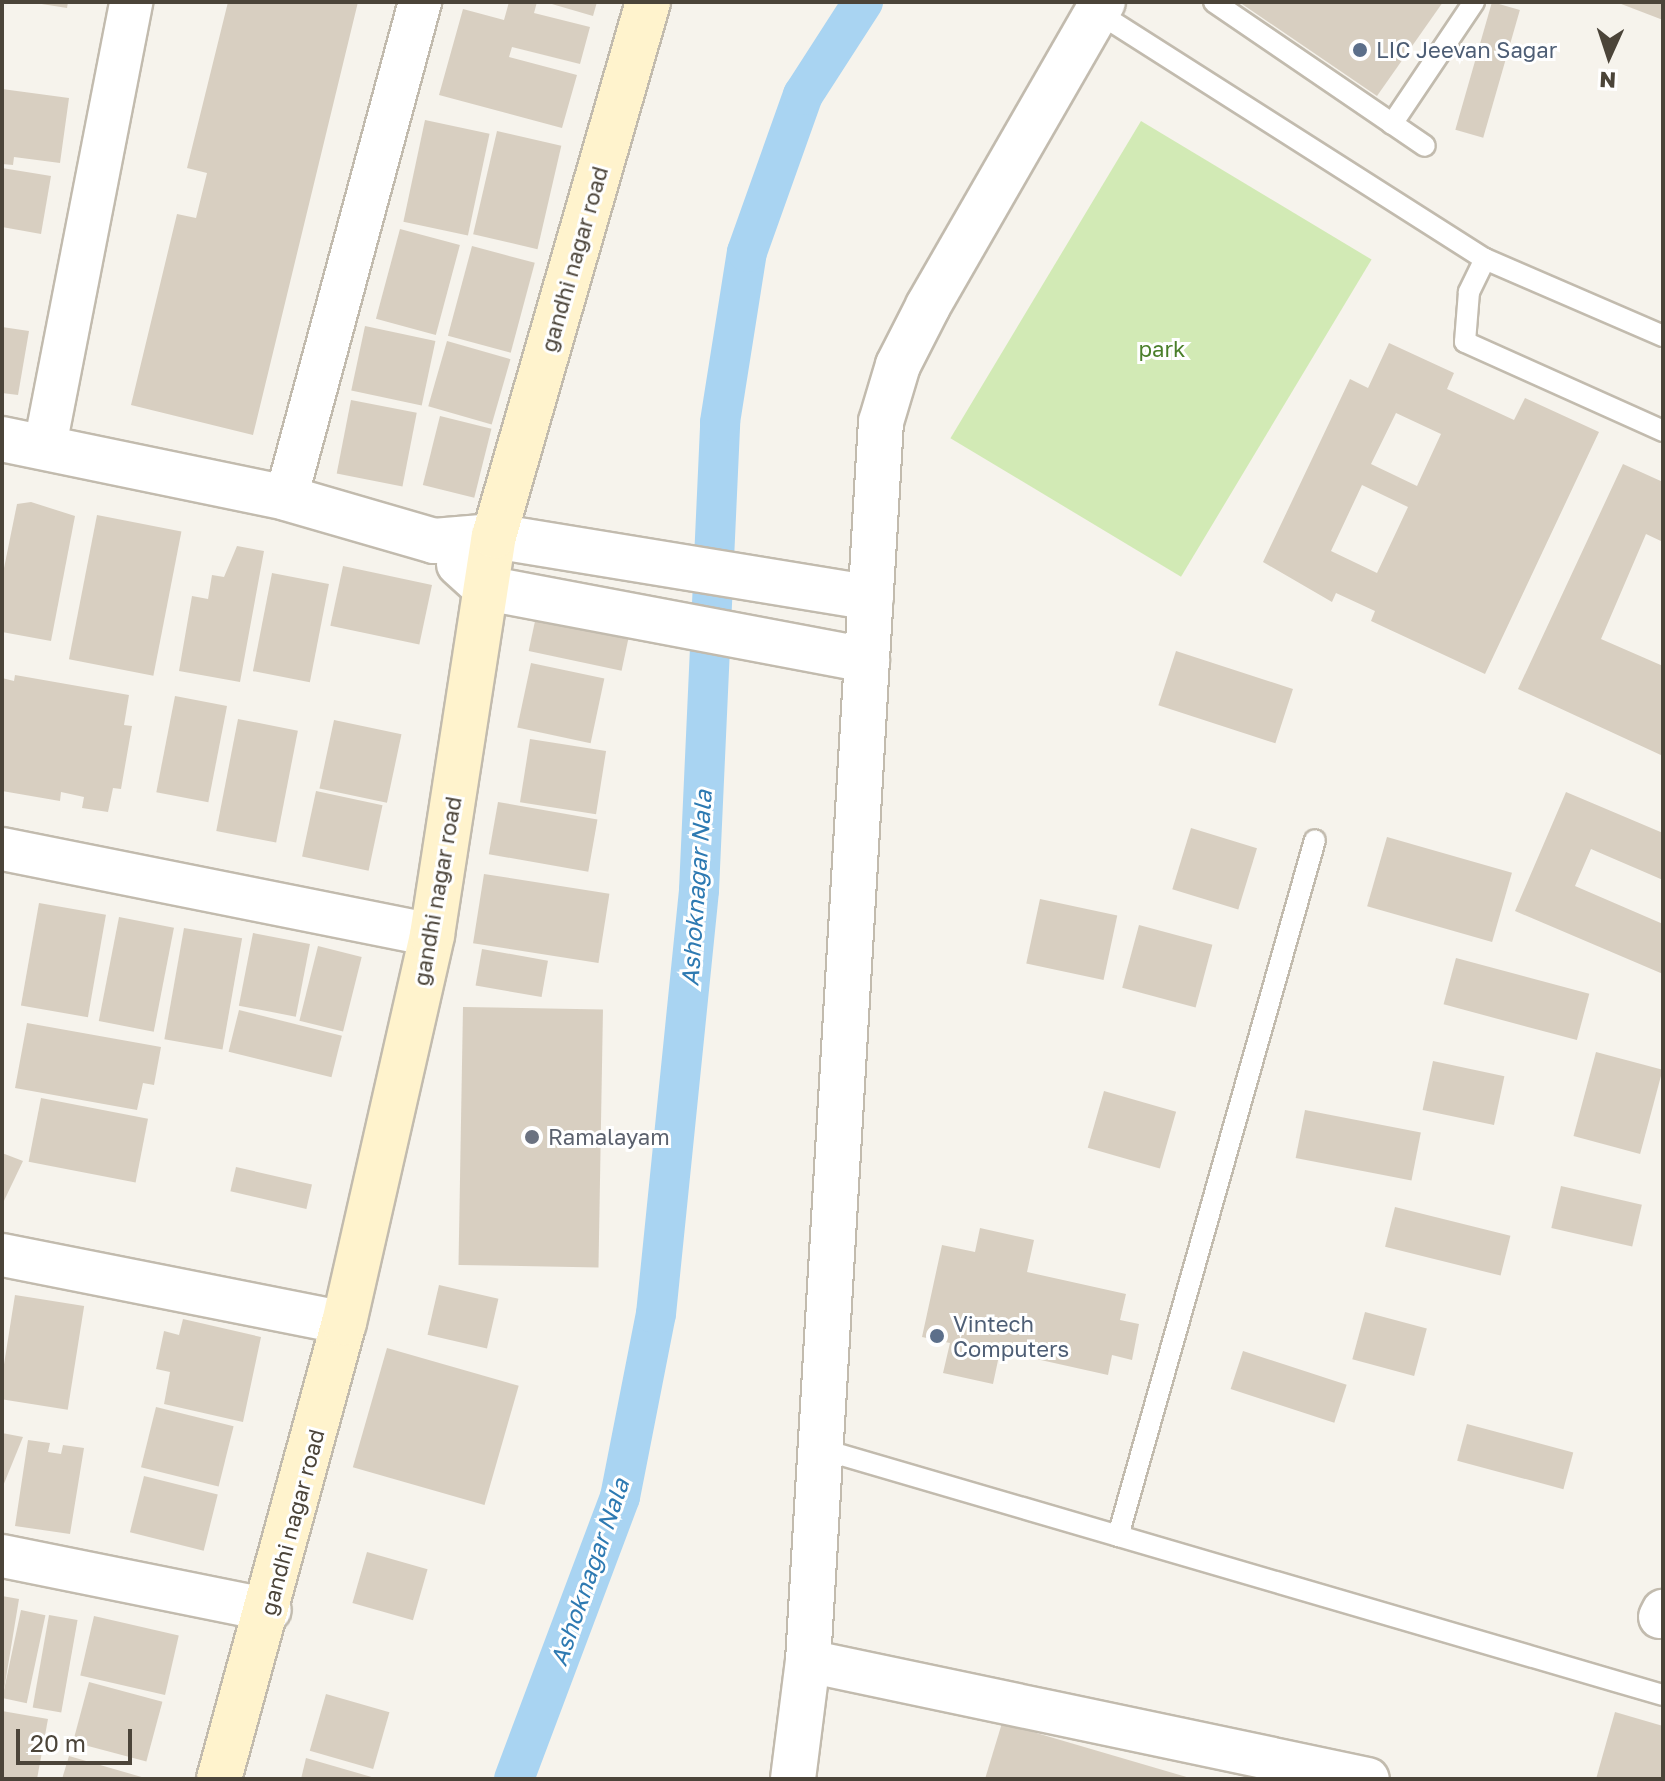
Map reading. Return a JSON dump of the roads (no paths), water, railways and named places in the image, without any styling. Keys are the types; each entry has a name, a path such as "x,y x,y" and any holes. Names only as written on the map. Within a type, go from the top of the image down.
{"main road":[{"name":"gandhi nagar road","path":"219,1779 270,1610 344,1323 432,935 486,588 511,538 648,2"}],"street":[{"path":"45,446 131,2"},
{"path":"286,498 420,2"},
{"path":"793,1779 808,1661 867,660 851,595 881,422 898,365 1100,7"},
{"path":"2,439 286,498 434,541 511,538 851,595"},
{"path":"434,541 486,588 867,660"},
{"path":"2,849 432,935"},
{"path":"2,1255 344,1323"},
{"path":"2,1556 270,1610"},
{"path":"808,1661 1368,1779"}],"lane":[{"path":"1392,124 1474,2"},
{"path":"1222,4 1425,146"},
{"path":"1100,7 1485,259 1663,336"},
{"path":"1485,259 1469,292 1465,342 1663,431"},
{"path":"1118,1536 1315,840"},
{"path":"821,1449 1663,1695"}],"waterway":[{"name":"Ashoknagar Nala","path":"514,1779 620,1497 656,1314 699,890 720,422 747,252 803,95 863,2"}],"place":[{"name":"LIC Jeevan Sagar","path":"1360,50"},
{"name":"Ramalayam","path":"532,1137"},
{"name":"Vintech Computers","path":"937,1336"}],"park label":[{"name":"park","path":"1162,349"}]}
